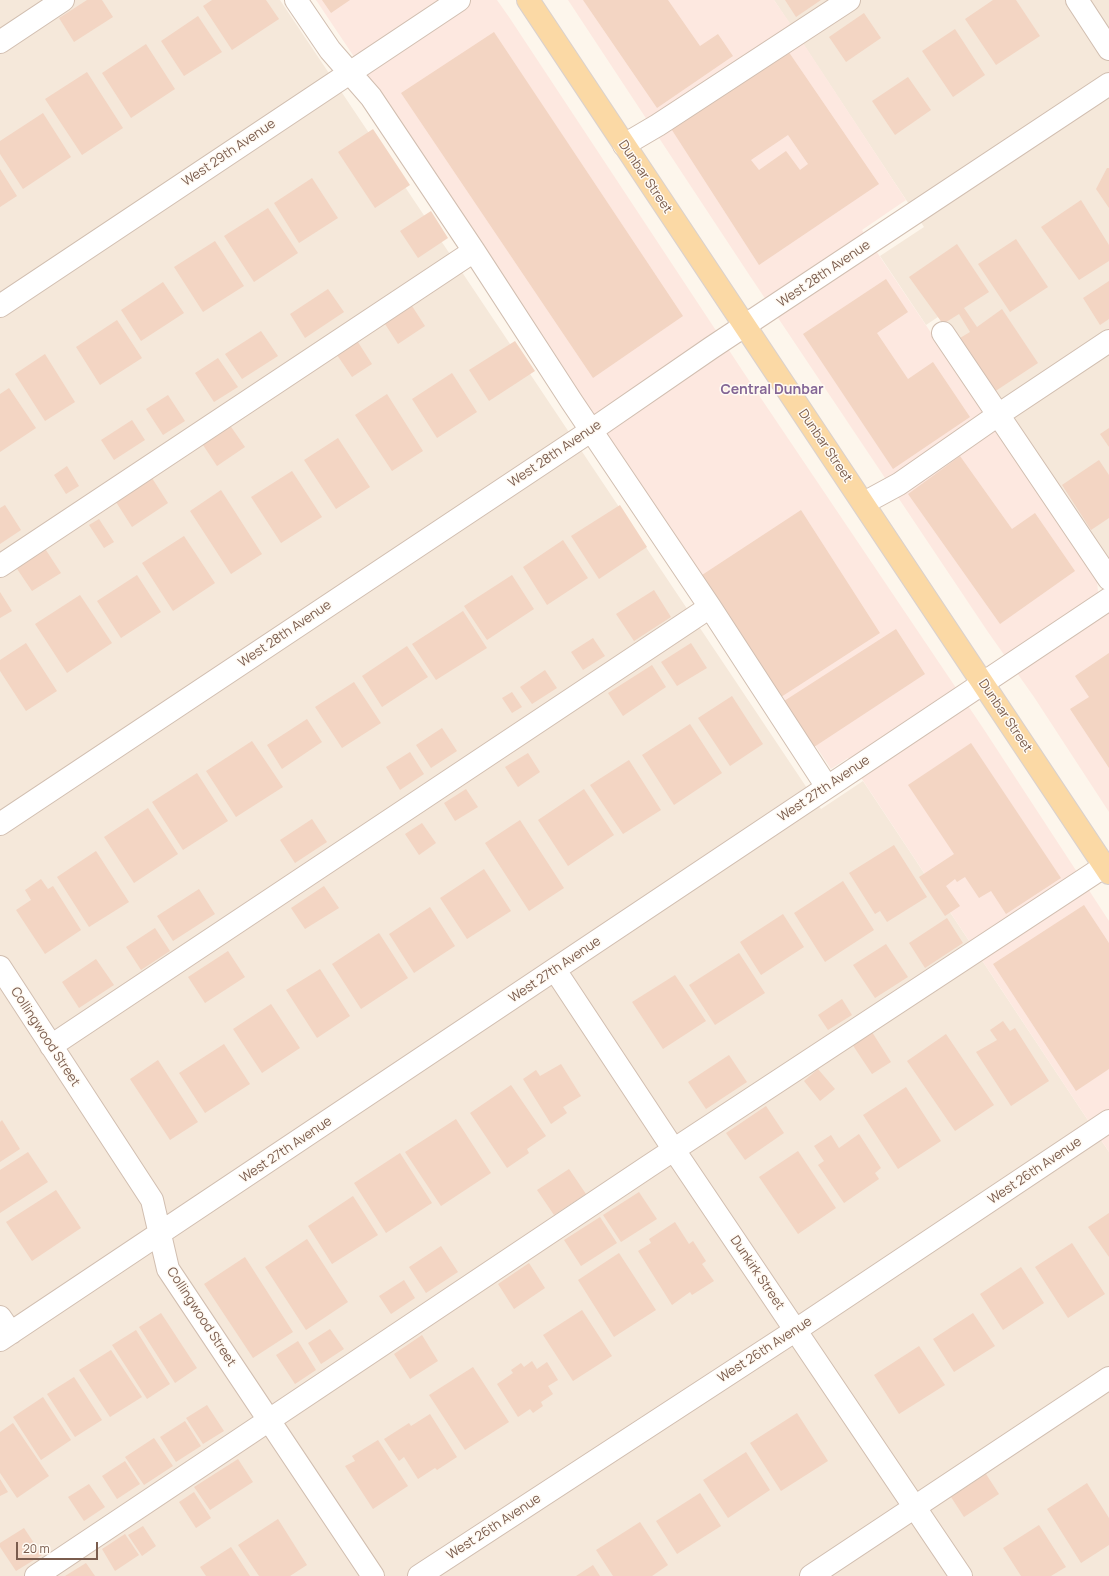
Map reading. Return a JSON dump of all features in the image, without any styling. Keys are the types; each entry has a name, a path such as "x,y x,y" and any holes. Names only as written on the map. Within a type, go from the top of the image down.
{"main road":[{"name":"Dunbar Street","path":"528,0 624,146 746,325 1107,870"}],"street":[{"path":"0,42 63,0"},
{"path":"296,0 330,50 371,97 474,251 572,402 710,607 827,787"},
{"name":"West 29th Avenue","path":"0,306 459,0"},
{"path":"624,146 849,0"},
{"path":"1077,0 1109,49"},
{"name":"West 28th Avenue","path":"0,824 1109,84"},
{"path":"0,566 474,251"},
{"path":"943,333 1109,580"},
{"path":"864,504 899,484 998,415 1109,341"},
{"name":"West 27th Avenue","path":"4,1330 160,1234 1109,599"},
{"path":"51,1046 710,607"},
{"path":"36,1576 674,1150 1107,870"},
{"name":"Collingwood Street","path":"0,967 152,1200 168,1269 373,1576"},
{"name":"Dunkirk Street","path":"555,970 674,1150 961,1576"},
{"name":"West 26th Avenue","path":"419,1576 796,1330 1109,1122"},
{"path":"811,1576 1109,1378"}],"shaded area":[{"path":"0,0 280,0 821,809 863,781 1109,1152 1109,1576 0,1576"},
{"path":"316,0 497,0 509,17 746,376 983,728 1109,921 1109,1152 848,758 831,769"},
{"path":"568,0 774,0 792,26 906,200 862,230 1097,580 1098,592 1109,608 1109,812 1034,697 988,632 750,276"},
{"path":"774,0 1109,0 1109,566 938,317 926,325 880,256 924,227"}],"building":[{"path":"87,0 102,0 113,17 74,42 59,18"},
{"path":"212,0 266,0 279,19 232,50 203,6"},
{"path":"322,0 350,0 331,13"},
{"path":"583,0 668,0 700,46 718,34 733,56 657,108"},
{"path":"785,0 821,0 796,17"},
{"path":"993,0 1016,0 1040,36 996,65 965,19"},
{"path":"864,13 881,38 846,62 829,37"},
{"path":"198,16 222,52 184,76 161,41"},
{"path":"955,29 985,75 953,97 922,51"},
{"path":"494,32 683,316 593,378 401,93"},
{"path":"146,44 175,89 131,118 102,73"},
{"path":"786,48 879,184 759,265 670,127","holes":["788,135 808,164 800,170 786,151 759,170 751,160"]},
{"path":"87,72 123,128 82,155 45,99"},
{"path":"908,77 931,110 895,135 872,101"},
{"path":"43,113 71,157 23,189 0,154 0,141"},
{"path":"373,129 410,185 375,208 338,152"},
{"path":"1107,168 1109,168 1109,208 1096,189"},
{"path":"0,169 17,196 0,207"},
{"path":"312,178 338,218 299,243 274,203"},
{"path":"1081,200 1109,245 1109,261 1079,280 1041,227"},
{"path":"268,208 298,253 254,282 224,236"},
{"path":"431,211 448,238 418,258 400,231"},
{"path":"1016,239 1048,287 1010,312 978,264"},
{"path":"215,241 244,286 203,312 174,267"},
{"path":"957,244 989,292 964,308 977,327 1002,309 1038,363 991,394 955,341 970,332 959,314 943,324 909,277"},
{"path":"886,279 908,312 877,333 908,379 933,362 970,417 893,469 803,334"},
{"path":"1109,281 1109,319 1100,325 1083,298"},
{"path":"163,282 184,313 141,341 121,310"},
{"path":"328,289 344,312 305,338 290,314"},
{"path":"412,306 425,326 398,344 385,324"},
{"path":"117,320 142,358 100,385 76,347"},
{"path":"261,331 278,356 242,379 225,354"},
{"path":"356,339 372,364 352,377 335,352"},
{"path":"515,341 535,371 489,401 469,370"},
{"path":"45,354 75,402 45,421 15,374"},
{"path":"218,358 238,387 214,402 195,373"},
{"path":"452,373 477,412 437,438 412,399"},
{"path":"9,388 36,428 0,452 0,394"},
{"path":"387,394 423,451 392,471 355,415"},
{"path":"168,395 185,421 163,435 146,409"},
{"path":"132,420 145,440 114,460 101,440"},
{"path":"227,421 245,447 217,466 199,439"},
{"path":"1109,428 1109,447 1100,434"},
{"path":"338,438 370,487 336,509 304,460"},
{"path":"960,456 1012,529 1035,513 1075,571 1000,624 908,494"},
{"path":"1099,460 1109,475 1109,518 1091,530 1062,485"},
{"path":"67,466 79,486 66,494 54,475"},
{"path":"292,471 322,517 281,543 251,497"},
{"path":"152,478 168,503 132,527 116,502"},
{"path":"221,490 262,554 231,574 190,511"},
{"path":"5,505 21,530 0,544 0,508"},
{"path":"620,505 647,547 599,579 571,536"},
{"path":"801,510 880,633 781,697 702,575"},
{"path":"99,519 114,542 104,548 89,525"},
{"path":"184,536 215,583 173,611 142,563"},
{"path":"563,540 588,578 547,605 523,567"},
{"path":"40,541 61,573 32,591 11,560"},
{"path":"137,575 161,612 121,638 97,601"},
{"path":"512,575 534,609 487,640 464,606"},
{"path":"654,590 671,617 634,641 616,614"},
{"path":"0,592 12,611 0,618"},
{"path":"80,595 112,643 67,673 35,624"},
{"path":"463,611 487,648 436,680 412,644"},
{"path":"896,629 925,674 811,749 781,703"},
{"path":"593,638 605,656 583,670 571,652"},
{"path":"26,643 57,691 26,711 0,671 0,660"},
{"path":"691,643 707,668 677,686 661,662"},
{"path":"407,646 428,677 382,707 362,676"},
{"path":"1109,653 1109,768 1070,709 1089,697 1075,676"},
{"path":"652,665 666,687 623,716 608,693"},
{"path":"545,670 557,688 532,704 520,687"},
{"path":"354,682 381,723 342,748 315,707"},
{"path":"512,692 522,707 512,713 502,698"},
{"path":"732,696 763,744 730,766 698,718"},
{"path":"307,719 322,742 282,769 267,745"},
{"path":"690,724 722,773 674,805 642,755"},
{"path":"442,728 457,751 431,768 416,745"},
{"path":"252,741 283,787 236,817 206,771"},
{"path":"971,743 1061,878 1006,914 991,891 979,898 965,877 957,882 955,879 946,886 960,906 945,916 919,877 954,854 908,785"},
{"path":"410,752 424,774 400,790 386,767"},
{"path":"528,753 540,772 518,787 505,767"},
{"path":"629,760 661,810 623,834 590,785"},
{"path":"197,773 228,821 183,850 152,802"},
{"path":"466,789 478,807 455,821 444,803"},
{"path":"584,789 614,835 568,866 538,820"},
{"path":"148,808 178,854 134,883 104,837"},
{"path":"312,819 327,842 295,863 280,840"},
{"path":"520,820 564,888 529,911 485,843"},
{"path":"422,823 436,843 419,855 405,834"},
{"path":"894,845 927,897 887,922 880,911 875,914 849,873"},
{"path":"96,851 129,902 89,927 57,877"},
{"path":"484,869 511,911 467,939 440,898"},
{"path":"41,879 48,889 53,886 81,930 45,954 16,910 31,900 25,890"},
{"path":"843,881 874,930 825,962 794,913"},
{"path":"324,886 339,908 305,929 291,908"},
{"path":"199,889 215,914 173,941 157,916"},
{"path":"1084,905 1109,943 1109,1069 1076,1091 993,964"},
{"path":"430,907 455,946 414,973 389,934"},
{"path":"783,914 804,947 761,975 740,942"},
{"path":"947,918 963,943 925,968 909,943"},
{"path":"155,928 170,951 141,970 126,947"},
{"path":"379,933 408,978 361,1009 332,964"},
{"path":"886,944 908,977 875,998 853,965"},
{"path":"228,951 245,977 205,1003 188,977"},
{"path":"739,953 765,993 715,1025 689,985"},
{"path":"96,959 114,985 79,1008 62,982"},
{"path":"320,969 350,1016 317,1038 286,990"},
{"path":"675,975 706,1021 663,1049 632,1002"},
{"path":"842,999 852,1015 828,1030 818,1015"},
{"path":"271,1004 300,1048 262,1073 233,1029"},
{"path":"1003,1021 1010,1031 1015,1028 1049,1081 1011,1106 976,1052 997,1040 990,1030"},
{"path":"872,1032 891,1062 872,1074 852,1044"},
{"path":"946,1034 994,1105 955,1131 907,1061"},
{"path":"224,1044 250,1084 205,1113 179,1073"},
{"path":"729,1055 747,1082 706,1109 688,1082"},
{"path":"158,1060 198,1122 170,1140 130,1079"},
{"path":"561,1064 581,1096 563,1107 567,1113 551,1124 523,1079 536,1070 540,1076"},
{"path":"818,1069 835,1089 820,1101 804,1081"},
{"path":"511,1085 546,1136 527,1149 529,1153 507,1168 470,1113"},
{"path":"906,1087 941,1141 898,1169 863,1115"},
{"path":"766,1106 784,1133 745,1160 726,1133"},
{"path":"456,1119 491,1173 441,1206 405,1152"},
{"path":"2,1120 20,1149 0,1162 0,1122"},
{"path":"859,1134 881,1168 875,1173 879,1179 844,1203 818,1165 824,1161 814,1146 831,1135 839,1148"},
{"path":"798,1151 836,1208 798,1234 759,1177"},
{"path":"28,1152 48,1182 0,1213 0,1170"},
{"path":"400,1153 432,1203 386,1233 354,1183"},
{"path":"569,1169 586,1194 554,1215 537,1190"},
{"path":"56,1190 81,1228 32,1261 6,1222"},
{"path":"639,1192 657,1219 621,1242 603,1215"},
{"path":"353,1196 378,1235 332,1264 308,1226"},
{"path":"1109,1213 1109,1257 1088,1227"},
{"path":"600,1217 617,1243 581,1266 564,1240"},
{"path":"675,1222 689,1244 693,1241 706,1261 702,1264 714,1281 692,1295 690,1292 672,1305 638,1251 651,1243 649,1239"},
{"path":"307,1239 348,1302 306,1330 265,1267"},
{"path":"1072,1243 1105,1294 1068,1318 1035,1267"},
{"path":"441,1246 458,1272 426,1293 409,1267"},
{"path":"619,1253 656,1310 614,1337 578,1280"},
{"path":"245,1257 293,1332 253,1358 204,1284"},
{"path":"529,1263 545,1288 514,1309 498,1284"},
{"path":"1021,1267 1044,1303 1003,1330 980,1294"},
{"path":"404,1280 415,1298 391,1314 379,1296"},
{"path":"582,1310 612,1356 573,1381 543,1335"},
{"path":"161,1313 197,1368 175,1383 139,1327"},
{"path":"973,1313 995,1346 954,1372 933,1339"},
{"path":"330,1329 344,1349 321,1364 308,1343"},
{"path":"136,1330 170,1384 147,1399 112,1345"},
{"path":"422,1335 438,1361 410,1379 394,1354"},
{"path":"298,1341 316,1370 295,1384 276,1355"},
{"path":"919,1346 945,1385 899,1414 874,1375"},
{"path":"111,1350 142,1397 110,1417 79,1370"},
{"path":"532,1361 537,1369 547,1362 558,1380 548,1386 553,1394 541,1402 543,1406 533,1413 530,1409 518,1417 497,1384 513,1373 511,1370 521,1363 524,1367"},
{"path":"473,1367 509,1422 465,1450 429,1395"},
{"path":"74,1377 102,1420 75,1437 47,1394"},
{"path":"43,1397 71,1440 41,1460 13,1417"},
{"path":"207,1405 224,1431 203,1444 186,1418"},
{"path":"797,1413 828,1461 781,1491 750,1443"},
{"path":"430,1414 457,1457 437,1470 435,1468 418,1479 404,1457 399,1461 384,1439 409,1423 411,1426"},
{"path":"185,1421 201,1446 176,1462 160,1437"},
{"path":"13,1423 49,1476 17,1498 0,1473 0,1432"},
{"path":"154,1438 173,1466 144,1485 125,1457"},
{"path":"378,1440 408,1486 373,1509 345,1466 355,1461 352,1456"},
{"path":"746,1452 770,1490 728,1518 703,1480"},
{"path":"238,1459 253,1482 210,1510 194,1487"},
{"path":"125,1461 140,1484 117,1499 102,1476"},
{"path":"986,1474 999,1494 964,1517 951,1497"},
{"path":"0,1479 8,1492 0,1496"},
{"path":"1087,1483 1109,1518 1109,1545 1081,1563 1047,1509"},
{"path":"89,1484 105,1507 84,1521 68,1497"},
{"path":"194,1492 211,1518 196,1528 179,1502"},
{"path":"700,1493 721,1526 677,1554 656,1521"},
{"path":"278,1519 307,1565 290,1576 259,1576 238,1545"},
{"path":"640,1522 668,1565 652,1576 613,1576 596,1550"},
{"path":"1039,1525 1066,1567 1051,1576 1021,1576 1003,1548"},
{"path":"143,1526 156,1546 142,1556 128,1535"},
{"path":"24,1528 42,1555 16,1571 0,1547 0,1543"},
{"path":"125,1534 139,1555 115,1571 102,1549"},
{"path":"231,1547 250,1576 206,1576 200,1567"},
{"path":"86,1563 95,1576 65,1576"},
{"path":"593,1565 600,1576 576,1576"}],"district":[{"name":"Central Dunbar","path":"772,390"}]}
